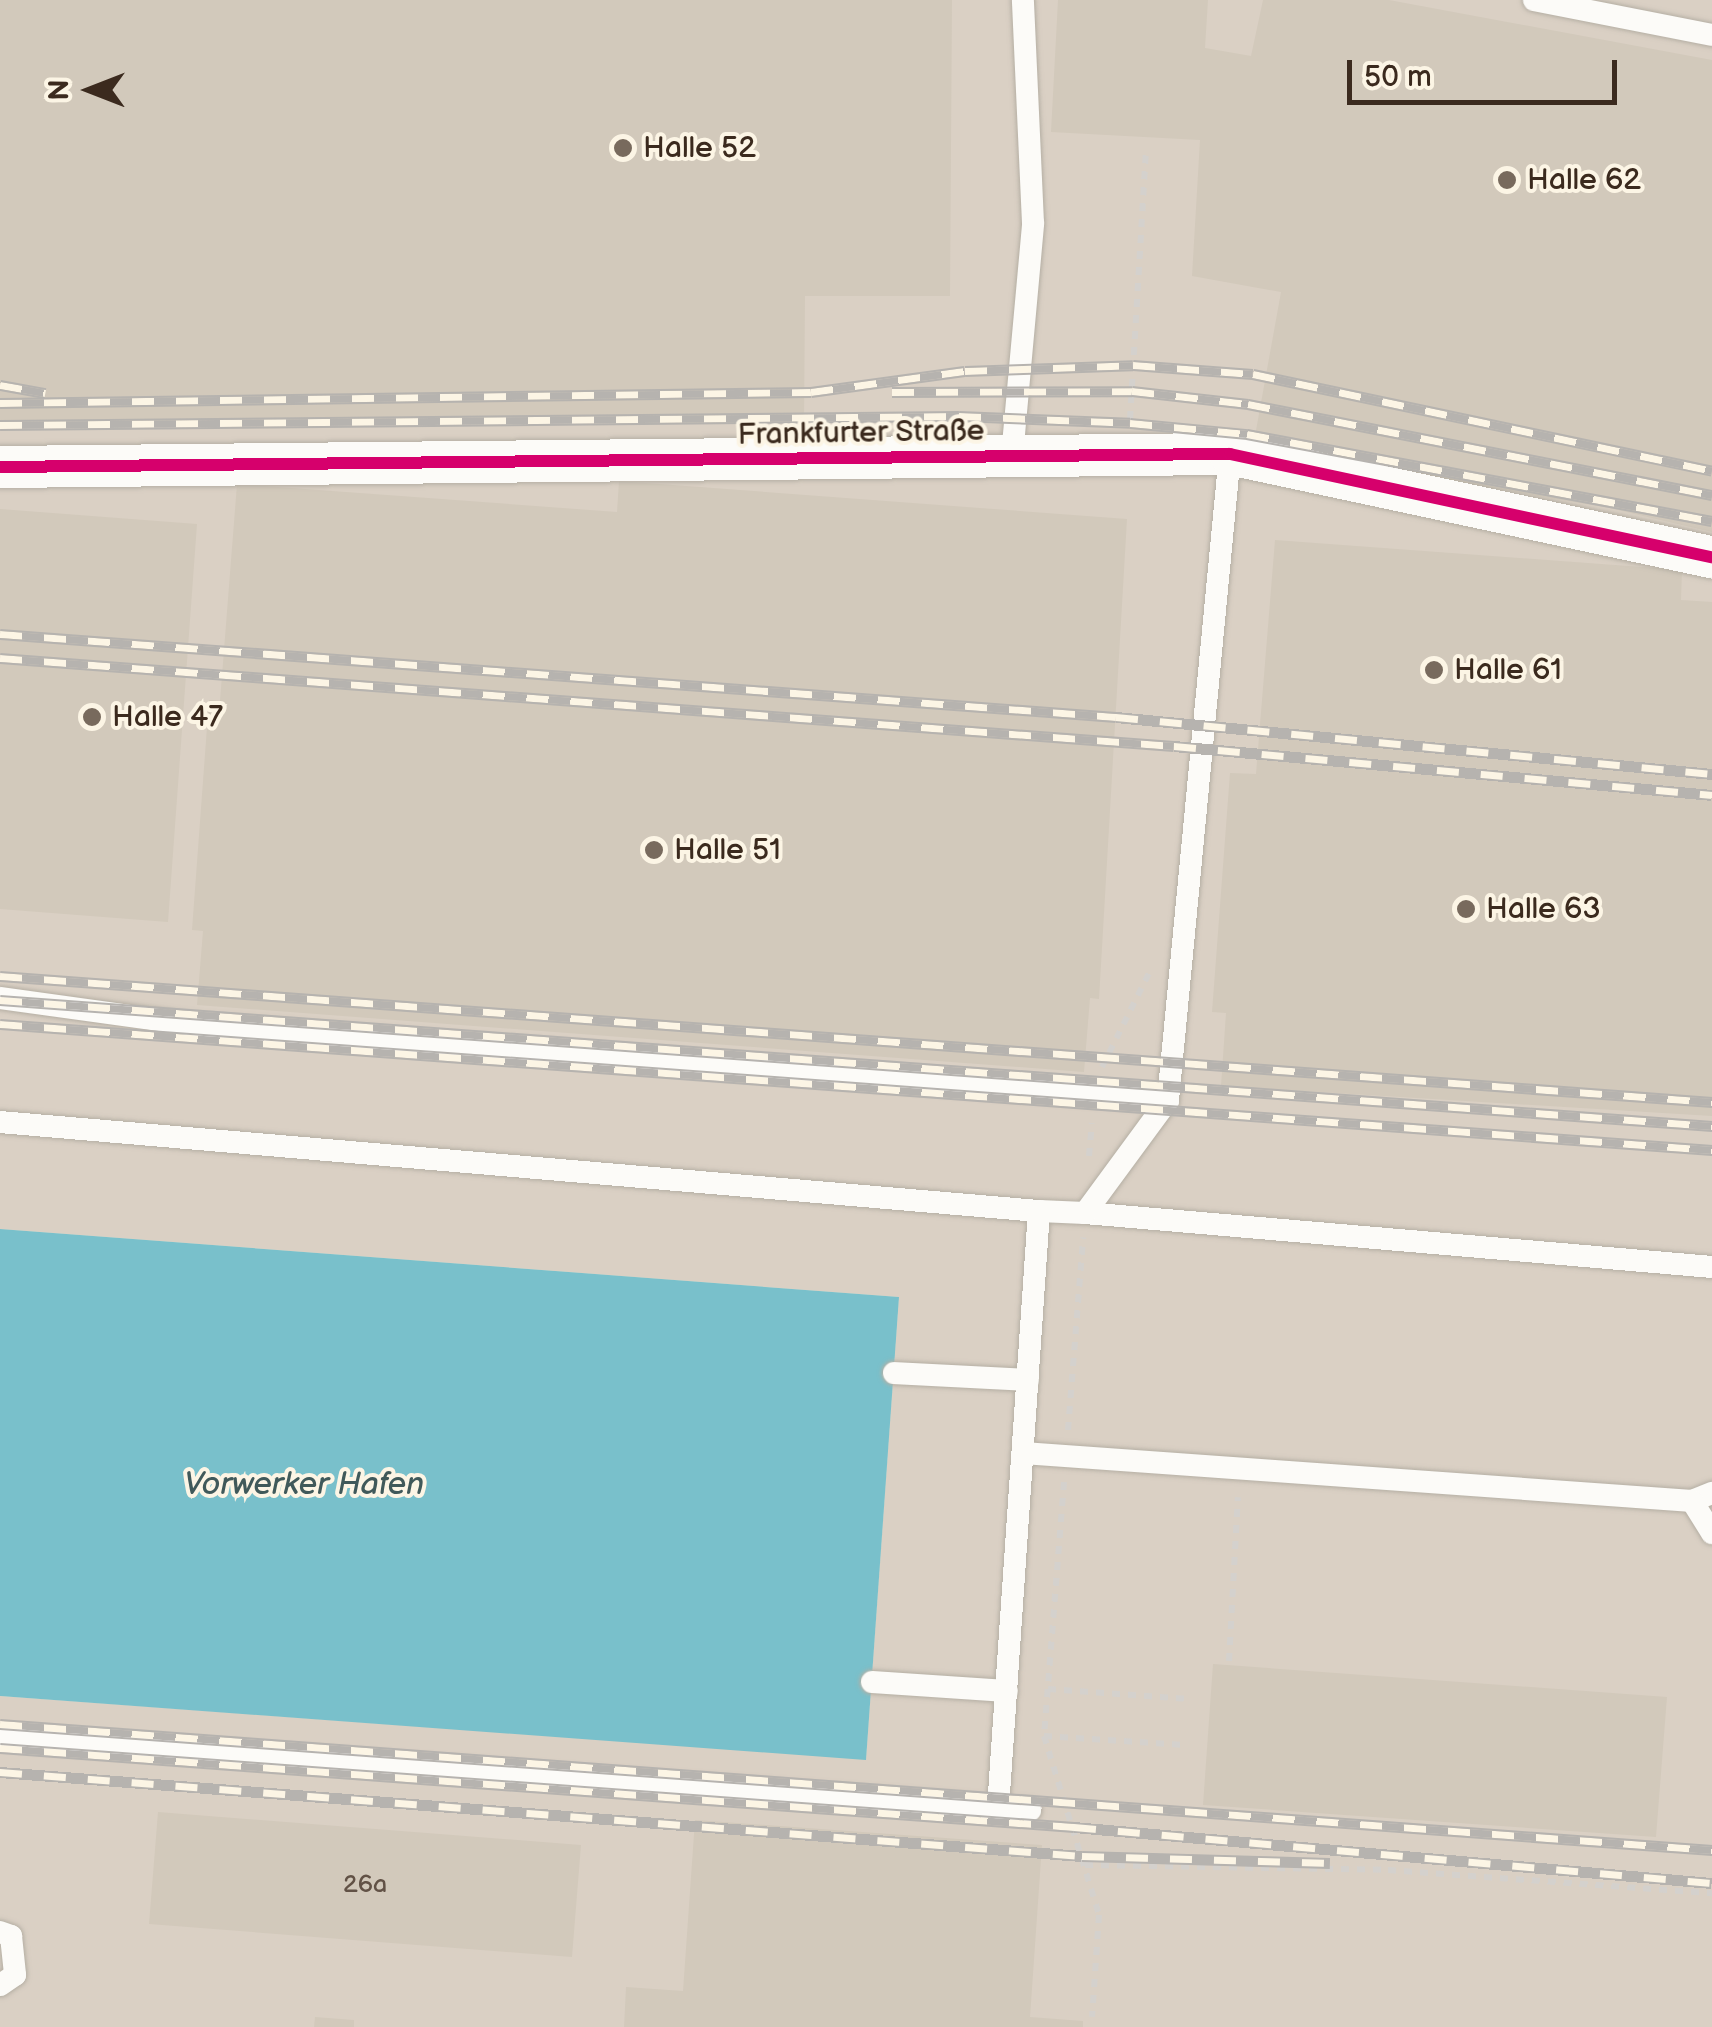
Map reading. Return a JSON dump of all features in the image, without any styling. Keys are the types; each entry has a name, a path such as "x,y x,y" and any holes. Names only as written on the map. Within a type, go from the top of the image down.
{"street":[{"name":"Frankfurter Straße","path":"0,467 1230,454 1712,557"}],"lane":[{"path":"1012,456 1033,223 1023,0"},
{"path":"1534,0 1712,35"},
{"path":"1084,1214 1168,1100 1230,454"},
{"path":"0,998 194,1026 1168,1100"},
{"path":"0,1122 1709,1270"},
{"path":"998,1808 1039,1210"},
{"path":"894,1372 1028,1380"},
{"path":"1023,1453 1702,1497 1712,1533"},
{"path":"872,1682 1007,1691"},
{"path":"0,1737 1030,1810"},
{"path":"0,1932 10,1936 15,1975 0,1985"}],"path":[{"path":"1128,455 1146,151"},
{"path":"1064,1485 1084,1486"},
{"path":"1219,1494 1238,1495 1228,1660"},
{"path":"1048,1690 1189,1699"},
{"path":"1044,1736 1185,1745"},
{"path":"1085,1865 1388,1870 1712,1894"}],"shaded area":[{"path":"0,0 1712,0 1712,2027 0,2027 0,1696 866,1759 899,1297 0,1229"}],"water":[{"name":"Vorwerker Hafen","path":"0,1229 899,1297 866,1760 0,1696"}],"building":[{"path":"0,0 952,0 950,296 805,296 804,423 0,423"},
{"name":"Halle 62","path":"1058,0 1208,0 1205,48 1251,56 1263,0 1389,0 1712,60 1712,532 1609,508 1253,447 1281,292 1192,276 1200,140 1051,132"},
{"path":"619,481 1127,519 1099,999 1090,998 1084,1072 197,1005 203,931 192,930 209,700 220,701 237,484 617,512"},
{"name":"Halle 47","path":"0,509 197,524 168,922 0,909"},
{"path":"1275,540 1682,570 1681,600 1712,602 1712,1116 1221,1086 1226,1013 1212,1012 1230,773 1256,774"},
{"path":"1213,1664 1667,1697 1656,1837 1203,1805"},
{"path":"158,1812 581,1845 572,1957 149,1924"},
{"path":"695,1820 1042,1845 1030,2017 1083,2021 1083,2027 624,2027 626,1987 683,1991"},
{"path":"315,2017 354,2020 354,2027 314,2027"}],"railway":[{"path":"0,403 811,392 965,371 1133,365 1253,374 1712,471"},
{"path":"0,385 45,393"},
{"path":"892,392 1132,391 1248,404 1712,495"},
{"path":"0,425 959,416 1130,423 1247,434 1712,521"},
{"path":"0,634 1116,717 1712,774"},
{"path":"0,658 1174,746 1712,795"},
{"path":"0,976 1712,1102"},
{"path":"0,1000 1712,1126"},
{"path":"0,1024 1712,1150"},
{"path":"0,1724 1712,1850"},
{"path":"0,1748 1074,1827 1712,1883"},
{"path":"0,1772 1082,1856 1330,1863"}],"cycle path":[{"path":"0,467 1230,454 1712,557"}],"place":[{"name":"Halle 52","path":"623,148"},
{"name":"Halle 62","path":"1507,180"},
{"name":"Halle 61","path":"1434,670"},
{"name":"Halle 47","path":"92,717"},
{"name":"Halle 51","path":"654,850"},
{"name":"Halle 63","path":"1466,909"}]}
